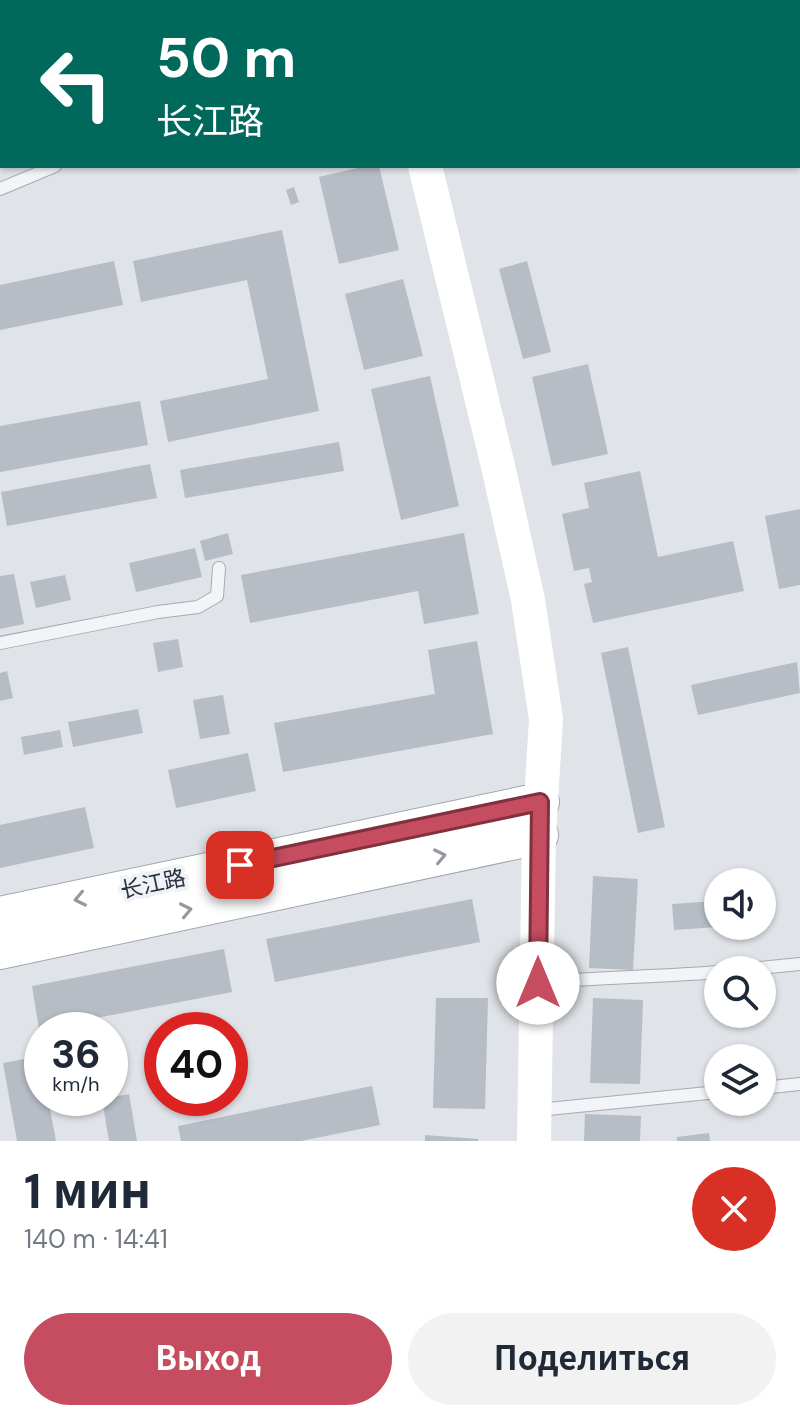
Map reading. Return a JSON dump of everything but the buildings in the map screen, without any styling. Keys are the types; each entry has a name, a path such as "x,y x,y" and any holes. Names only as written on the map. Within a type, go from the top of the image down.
{"main road":[{"name":"长江路","path":"0,916 539,818"},
{"name":"长江路","path":"0,950 539,818"}],"street":[{"path":"425,168 528,600 546,719 539,818 534,1126"}],"lane":[{"path":"0,189 50,168"},
{"path":"0,643 198,607 217,596 219,568"},
{"path":"776,966 800,964"},
{"path":"538,983 595,977 645,979 704,973"},
{"path":"776,1087 800,1084"},
{"path":"534,1126 704,1095"}],"route":[{"path":"240,865 540,802 538,983"}]}
